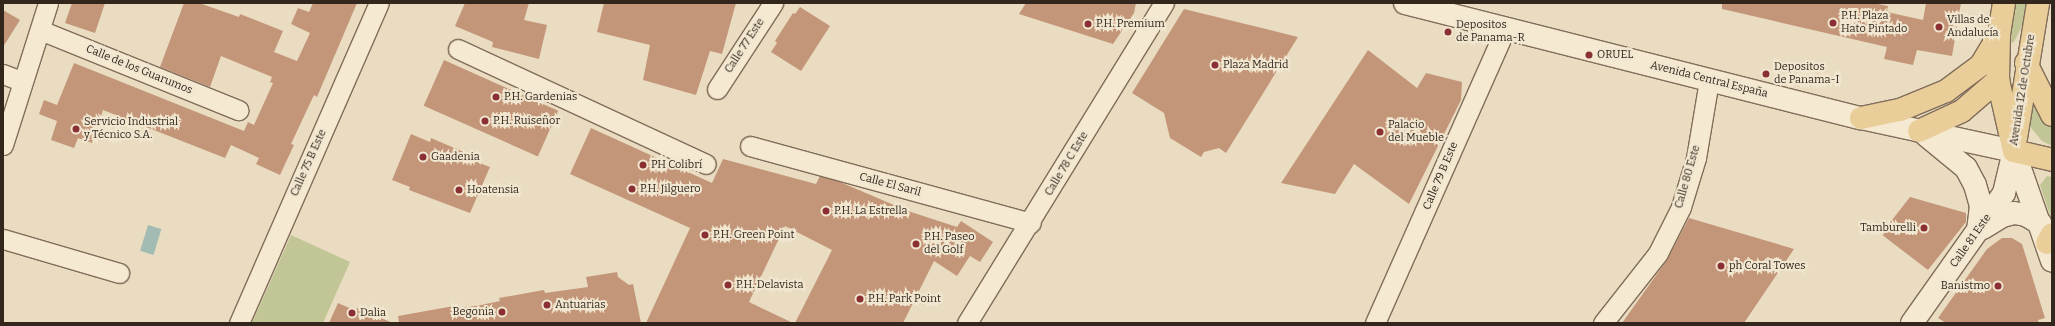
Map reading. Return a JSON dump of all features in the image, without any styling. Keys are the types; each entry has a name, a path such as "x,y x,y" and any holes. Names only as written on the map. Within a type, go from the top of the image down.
{"main road":[{"name":"Avenida Central España","path":"1405,3 1861,118 2014,151"},
{"name":"Avenida 12 de Octubre","path":"2004,3 1999,35 1998,80 2014,151"},
{"name":"Avenida 12 de Octubre","path":"2014,151 2026,64 2038,3"},
{"path":"1861,118 1900,110 1946,91 1981,65 1999,35"},
{"path":"2026,64 2052,115"},
{"path":"1978,231 1981,206 1975,185 1966,168 1919,131 1962,111 1998,80"},
{"path":"2014,151 2052,160"},
{"path":"2014,151 2048,241"},
{"name":"Calle 81 Este","path":"1912,323 2004,193 2014,151"},
{"path":"1978,231 2010,213 2026,215 2048,241"}],"street":[{"path":"3,145 21,81 40,30 48,3"},
{"name":"Calle 75 B Este","path":"240,323 379,3"},
{"name":"Calle 77 Este","path":"717,89 773,3"},
{"name":"Calle 78 C Este","path":"967,323 1030,223 1164,3"},
{"name":"Calle 79 B Este","path":"1376,323 1505,29"},
{"name":"Calle de los Guarumos","path":"40,30 238,110"},
{"path":"458,49 706,164"},
{"path":"3,74 21,81"},
{"name":"Calle 80 Este","path":"1603,323 1658,253 1681,207 1696,158 1708,80"},
{"name":"Calle El Saril","path":"750,146 1030,223"},
{"path":"3,239 119,273"}],"green space":[{"path":"2011,3 2027,3 2024,22 2014,42 2010,43 2008,42"},
{"path":"2032,97 2052,129 2052,146 2042,141 2028,124"},
{"path":"2047,176 2052,177 2051,218 2040,185"},
{"path":"291,235 350,262 323,323 252,323"}],"water":[{"path":"148,225 161,229 153,255 140,251"}],"building":[{"path":"72,3 105,3 95,33 65,23"},
{"path":"184,3 199,3 239,17 240,14 283,31 274,52 297,61 310,33 291,24 298,8 309,12 313,3 357,3 317,97 314,95 291,144 294,145 280,175 256,164 259,158 231,145 225,158 103,110 92,143 78,138 74,148 51,140 57,121 39,114 44,100 57,105 74,63 244,131 248,122 254,125 273,83 270,82 272,77 221,56 210,87 160,67"},
{"path":"465,3 529,3 524,20 547,25 539,59 492,47 493,42 455,26"},
{"path":"604,3 736,3 722,54 710,51 696,95 643,80 650,45 597,32"},
{"name":"P.H. Premium","path":"1026,3 1136,3 1134,13 1113,44 1019,14"},
{"path":"1722,3 1873,3 1888,6 1887,12 1923,20 1926,3 1961,3 1952,56 1917,50 1913,65 1884,59 1887,47 1722,9"},
{"path":"800,7 830,26 801,71 771,52 777,43 775,41 793,13 795,14"},
{"name":"Plaza Madrid","path":"1184,9 1298,37 1226,153 1219,148 1204,152 1201,157 1170,138 1164,113 1132,93"},
{"path":"3,10 20,20 3,47"},
{"name":"Palacio del Mueble","path":"1368,50 1417,88 1426,73 1462,82 1461,100 1409,204 1354,164 1335,194 1281,183"},
{"path":"444,60 558,111 538,157 424,106"},
{"path":"591,128 712,183 723,159 816,184 820,176 840,182 908,211 957,227 961,221 993,242 980,262 970,256 957,276 934,261 903,323 795,323 832,250 785,226 749,302 793,323 646,323 690,228 570,174"},
{"path":"411,134 430,142 431,138 473,156 472,160 490,167 470,213 409,190 410,187 392,180"},
{"name":"Tamburelli","path":"1910,197 1966,213 1966,222 1928,270 1881,234"},
{"name":"ph Coral Towes","path":"1689,218 1794,249 1744,323 1622,323 1667,260"},
{"name":"Banistmo","path":"2002,238 2012,238 2022,244 2045,318 2038,320 2039,323 1946,323 1938,318 1987,249"},
{"path":"617,272 618,277 629,285 633,284 641,323 399,323 398,316 454,306 455,309 481,305 500,301 499,298 544,290 545,293 588,287 586,277"},
{"name":"Dalia","path":"338,303 356,311 357,308 393,323 329,323"}],"place":[{"name":"P.H. Plaza Hato Pintado","path":"1833,23"},
{"name":"P.H. Premium","path":"1088,24"},
{"name":"Villas de Andalucía","path":"1939,27"},
{"name":"Depositos de Panama-R","path":"1448,32"},
{"name":"ORUEL","path":"1589,55"},
{"name":"Plaza Madrid","path":"1215,65"},
{"name":"Depositos de Panama-I","path":"1766,74"},
{"name":"P.H. Gardenias","path":"496,97"},
{"name":"P.H. Ruiseñor","path":"485,121"},
{"name":"Servicio Industrial y Técnico S.A.","path":"76,129"},
{"name":"Palacio del Mueble","path":"1380,132"},
{"name":"Gaadenia","path":"423,157"},
{"name":"PH Colibrí","path":"643,165"},
{"name":"P.H. Jilguero","path":"632,189"},
{"name":"Hoatensia","path":"459,190"},
{"name":"P.H. La Estrella","path":"826,211"},
{"name":"Tamburelli","path":"1924,228"},
{"name":"P.H. Green Point","path":"705,235"},
{"name":"P.H. Paseo del Golf","path":"916,244"},
{"name":"ph Coral Towes","path":"1721,266"},
{"name":"P.H. Delavista","path":"728,285"},
{"name":"Banistmo","path":"1998,286"},
{"name":"P.H. Park Point","path":"860,299"},
{"name":"Antuarias","path":"547,305"},
{"name":"Begonia","path":"502,312"},
{"name":"Dalia","path":"352,313"}]}
